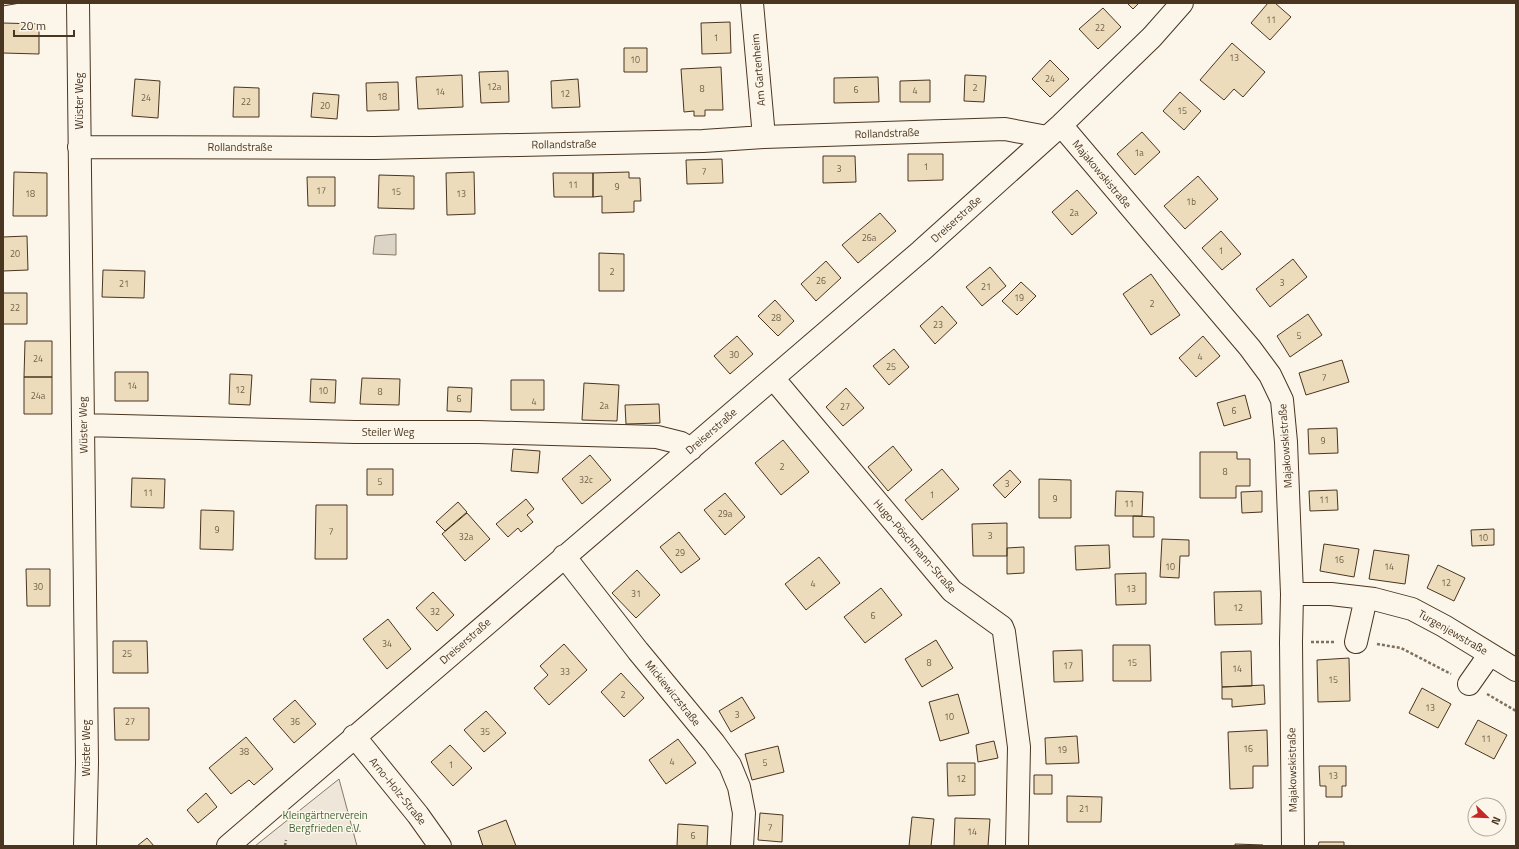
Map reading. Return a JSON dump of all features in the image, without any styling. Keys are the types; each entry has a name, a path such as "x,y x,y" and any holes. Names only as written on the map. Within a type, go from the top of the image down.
{"street":[{"name":"Wüster Weg","path":"78,3 87,763 84,846"},
{"name":"Am Gartenheim","path":"752,3 764,137"},
{"name":"Dreiserstraße","path":"228,846 354,736 921,251 1054,131 1152,37 1182,3"},
{"name":"Rollandstraße","path":"79,147 375,148 703,141 764,137 1005,129 1054,131"},
{"name":"Majakowskistraße","path":"1054,131 1250,348 1270,375 1282,400 1286,442 1292,594 1293,846"},
{"name":"Hugo-Pöschmann-Straße","path":"774,378 952,591 1002,627 1004,632 1019,747 1017,846"},
{"name":"Steiler Weg","path":"83,425 355,432 478,432 657,436 681,443 691,449"},
{"name":"Mickiewiczstraße","path":"564,556 730,765 739,787 744,813 742,846"},
{"name":"Turgenjewstraße","path":"1292,594 1331,594 1366,598 1412,609 1444,626 1516,670"},
{"path":"1356,642 1366,598"},
{"path":"1469,684 1490,654"},
{"name":"Arno-Holz-Straße","path":"354,736 418,815 440,846"}],"path":[{"path":"1291,642 1356,642 1401,648 1469,684 1516,712"},
{"path":"285,846 286,840"}],"green space":[{"name":"Kleingärtnerverein Bergfrieden e.V.","path":"339,779 357,846 255,846"}],"shaded area":[{"path":"396,234 396,255 373,254 375,236"}],"building":[{"path":"3,3 20,3 3,6"},
{"path":"1127,3 1139,3 1133,9"},
{"path":"1268,3 1275,3 1291,17 1270,40 1251,23"},
{"path":"1103,8 1121,27 1098,49 1079,29"},
{"path":"730,22 731,53 702,54 701,23"},
{"path":"3,23 39,24 39,54 3,53"},
{"path":"1232,43 1265,72 1243,97 1234,89 1224,100 1200,80"},
{"path":"624,48 647,48 647,72 624,72"},
{"path":"1050,60 1069,79 1050,97 1032,79"},
{"path":"721,67 723,110 705,110 705,116 694,116 694,111 684,112 681,69"},
{"path":"508,71 509,102 481,103 479,72"},
{"path":"462,75 463,107 418,109 416,77"},
{"path":"965,75 986,76 984,102 964,101"},
{"path":"878,77 879,102 834,103 834,78"},
{"path":"135,79 160,81 158,118 132,116"},
{"path":"578,79 580,107 552,108 551,81"},
{"path":"930,80 930,102 900,102 900,81"},
{"path":"398,82 399,110 367,111 366,83"},
{"path":"234,87 259,88 259,117 233,117"},
{"path":"1180,92 1201,111 1184,130 1163,111"},
{"path":"313,93 339,95 337,119 311,117"},
{"path":"1142,132 1160,152 1135,175 1117,154"},
{"path":"908,154 943,154 943,180 908,181"},
{"path":"823,156 855,156 856,182 823,183"},
{"path":"722,159 723,183 687,184 686,160"},
{"path":"14,172 47,173 47,216 13,216"},
{"path":"474,172 475,214 447,215 446,173"},
{"path":"629,172 629,178 640,178 641,201 634,201 634,212 602,213 602,196 593,197 593,173"},
{"path":"553,173 593,173 593,197 554,197"},
{"path":"379,175 414,176 414,209 378,208"},
{"path":"1198,176 1218,199 1185,229 1164,206"},
{"path":"307,177 335,177 335,206 308,206"},
{"path":"1077,190 1097,213 1072,235 1052,212"},
{"path":"880,213 896,231 858,263 842,245"},
{"path":"1221,231 1241,254 1222,270 1202,248"},
{"path":"27,236 28,270 3,271 3,237"},
{"path":"599,253 624,254 624,291 599,291"},
{"path":"1293,259 1307,277 1270,307 1256,289"},
{"path":"826,261 841,278 816,301 801,284"},
{"path":"990,267 1006,286 982,306 966,287"},
{"path":"103,270 145,271 144,298 102,297"},
{"path":"1151,274 1180,315 1151,335 1123,294"},
{"path":"1021,282 1036,296 1017,315 1002,301"},
{"path":"3,293 27,293 27,324 3,324"},
{"path":"775,300 794,321 778,336 758,316"},
{"path":"942,306 957,323 935,344 920,326"},
{"path":"1308,314 1322,335 1290,357 1277,336"},
{"path":"737,336 753,354 730,374 714,356"},
{"path":"1203,336 1220,356 1196,377 1179,358"},
{"path":"25,341 52,341 52,377 24,377"},
{"path":"894,349 909,367 889,385 873,366"},
{"path":"1342,360 1349,382 1306,395 1299,373"},
{"path":"115,372 148,372 148,401 115,401"},
{"path":"230,374 252,375 250,405 229,404"},
{"path":"24,377 52,377 52,414 24,414"},
{"path":"362,378 400,379 399,405 360,404"},
{"path":"311,379 336,380 335,403 310,402"},
{"path":"511,380 544,380 544,410 511,410"},
{"path":"584,383 619,385 617,421 582,420"},
{"path":"448,387 472,388 471,412 447,411"},
{"path":"846,388 864,408 843,426 826,407"},
{"path":"1245,395 1251,418 1224,426 1217,403"},
{"path":"659,404 660,423 626,424 625,405"},
{"path":"1337,428 1338,453 1309,454 1308,429"},
{"path":"783,440 809,472 781,495 755,463"},
{"path":"893,446 912,470 888,491 868,467"},
{"path":"513,449 540,451 538,473 511,471"},
{"path":"1200,452 1237,452 1237,459 1250,459 1250,486 1236,486 1236,498 1200,498"},
{"path":"590,455 611,480 582,504 562,479"},
{"path":"367,469 393,469 393,495 367,495"},
{"path":"942,469 959,489 922,520 905,500"},
{"path":"1010,470 1021,482 1005,498 993,485"},
{"path":"132,478 165,479 164,508 131,507"},
{"path":"1039,479 1071,480 1071,518 1039,518"},
{"path":"1337,490 1338,510 1310,511 1309,491"},
{"path":"1116,491 1143,492 1142,516 1115,516"},
{"path":"1262,491 1262,512 1242,513 1241,492"},
{"path":"725,493 745,517 725,535 704,510"},
{"path":"526,499 534,509 527,515 533,522 521,532 518,528 508,537 496,524"},
{"path":"458,502 467,512 445,531 436,522"},
{"path":"316,505 347,505 347,559 315,559"},
{"path":"201,510 234,511 233,550 200,549"},
{"path":"467,513 490,539 465,561 442,534"},
{"path":"1133,516 1154,517 1154,537 1133,537"},
{"path":"1007,523 1007,556 973,556 972,524"},
{"path":"1494,529 1494,545 1472,546 1471,530"},
{"path":"679,532 700,559 681,573 660,547"},
{"path":"1162,539 1189,540 1189,556 1180,556 1179,578 1160,577"},
{"path":"1324,544 1359,549 1354,577 1320,571"},
{"path":"1109,545 1110,568 1076,570 1075,546"},
{"path":"1024,547 1024,573 1007,574 1007,548"},
{"path":"1374,550 1409,555 1405,584 1369,579"},
{"path":"819,557 840,583 806,610 785,584"},
{"path":"1438,565 1465,578 1454,601 1427,588"},
{"path":"26,569 50,569 50,606 27,606"},
{"path":"637,570 660,595 636,618 612,593"},
{"path":"1146,573 1146,604 1116,605 1115,574"},
{"path":"881,588 902,615 865,643 844,617"},
{"path":"1261,591 1262,624 1215,625 1214,592"},
{"path":"433,592 454,615 437,631 416,608"},
{"path":"388,619 411,649 387,669 363,639"},
{"path":"936,640 953,668 922,687 905,659"},
{"path":"113,641 147,641 148,673 113,673"},
{"path":"564,644 587,670 549,705 534,688 548,675 540,666"},
{"path":"1113,645 1150,645 1151,681 1113,681"},
{"path":"1082,650 1083,681 1054,682 1053,651"},
{"path":"1251,651 1252,686 1222,687 1221,652"},
{"path":"1349,658 1350,701 1318,702 1317,660"},
{"path":"621,673 644,698 624,717 601,692"},
{"path":"1264,685 1265,704 1232,707 1232,699 1222,699 1222,687"},
{"path":"1422,688 1451,704 1438,728 1409,713"},
{"path":"958,694 969,733 940,741 929,702"},
{"path":"742,697 755,718 731,732 719,711"},
{"path":"295,700 316,724 294,743 273,719"},
{"path":"114,708 149,708 149,740 115,740"},
{"path":"486,711 506,733 484,752 464,730"},
{"path":"1478,720 1507,735 1494,759 1465,744"},
{"path":"1267,730 1268,766 1253,766 1253,788 1230,789 1228,732"},
{"path":"1077,736 1079,763 1046,764 1045,738"},
{"path":"246,737 273,769 254,785 249,780 231,794 209,768"},
{"path":"678,739 696,763 666,784 649,760"},
{"path":"994,741 998,758 978,762 976,745"},
{"path":"450,745 472,768 453,786 431,762"},
{"path":"778,746 784,772 752,780 745,754"},
{"path":"947,763 975,763 975,795 948,796"},
{"path":"1319,766 1346,766 1346,786 1342,786 1342,797 1326,797 1326,786 1320,786"},
{"path":"1034,775 1052,775 1052,794 1034,794"},
{"path":"206,793 217,807 198,823 187,810"},
{"path":"1067,796 1102,797 1101,822 1067,822"},
{"path":"760,813 783,815 782,842 758,840"},
{"path":"912,817 934,819 931,846 909,846"},
{"path":"955,818 990,819 988,846 954,846"},
{"path":"506,820 516,846 483,846 478,831"},
{"path":"678,824 708,826 707,846 677,846"},
{"path":"147,838 154,846 137,846"},
{"path":"1319,842 1344,842 1344,846 1318,846"},
{"path":"1235,844 1263,845 1263,846 1235,846"}]}
